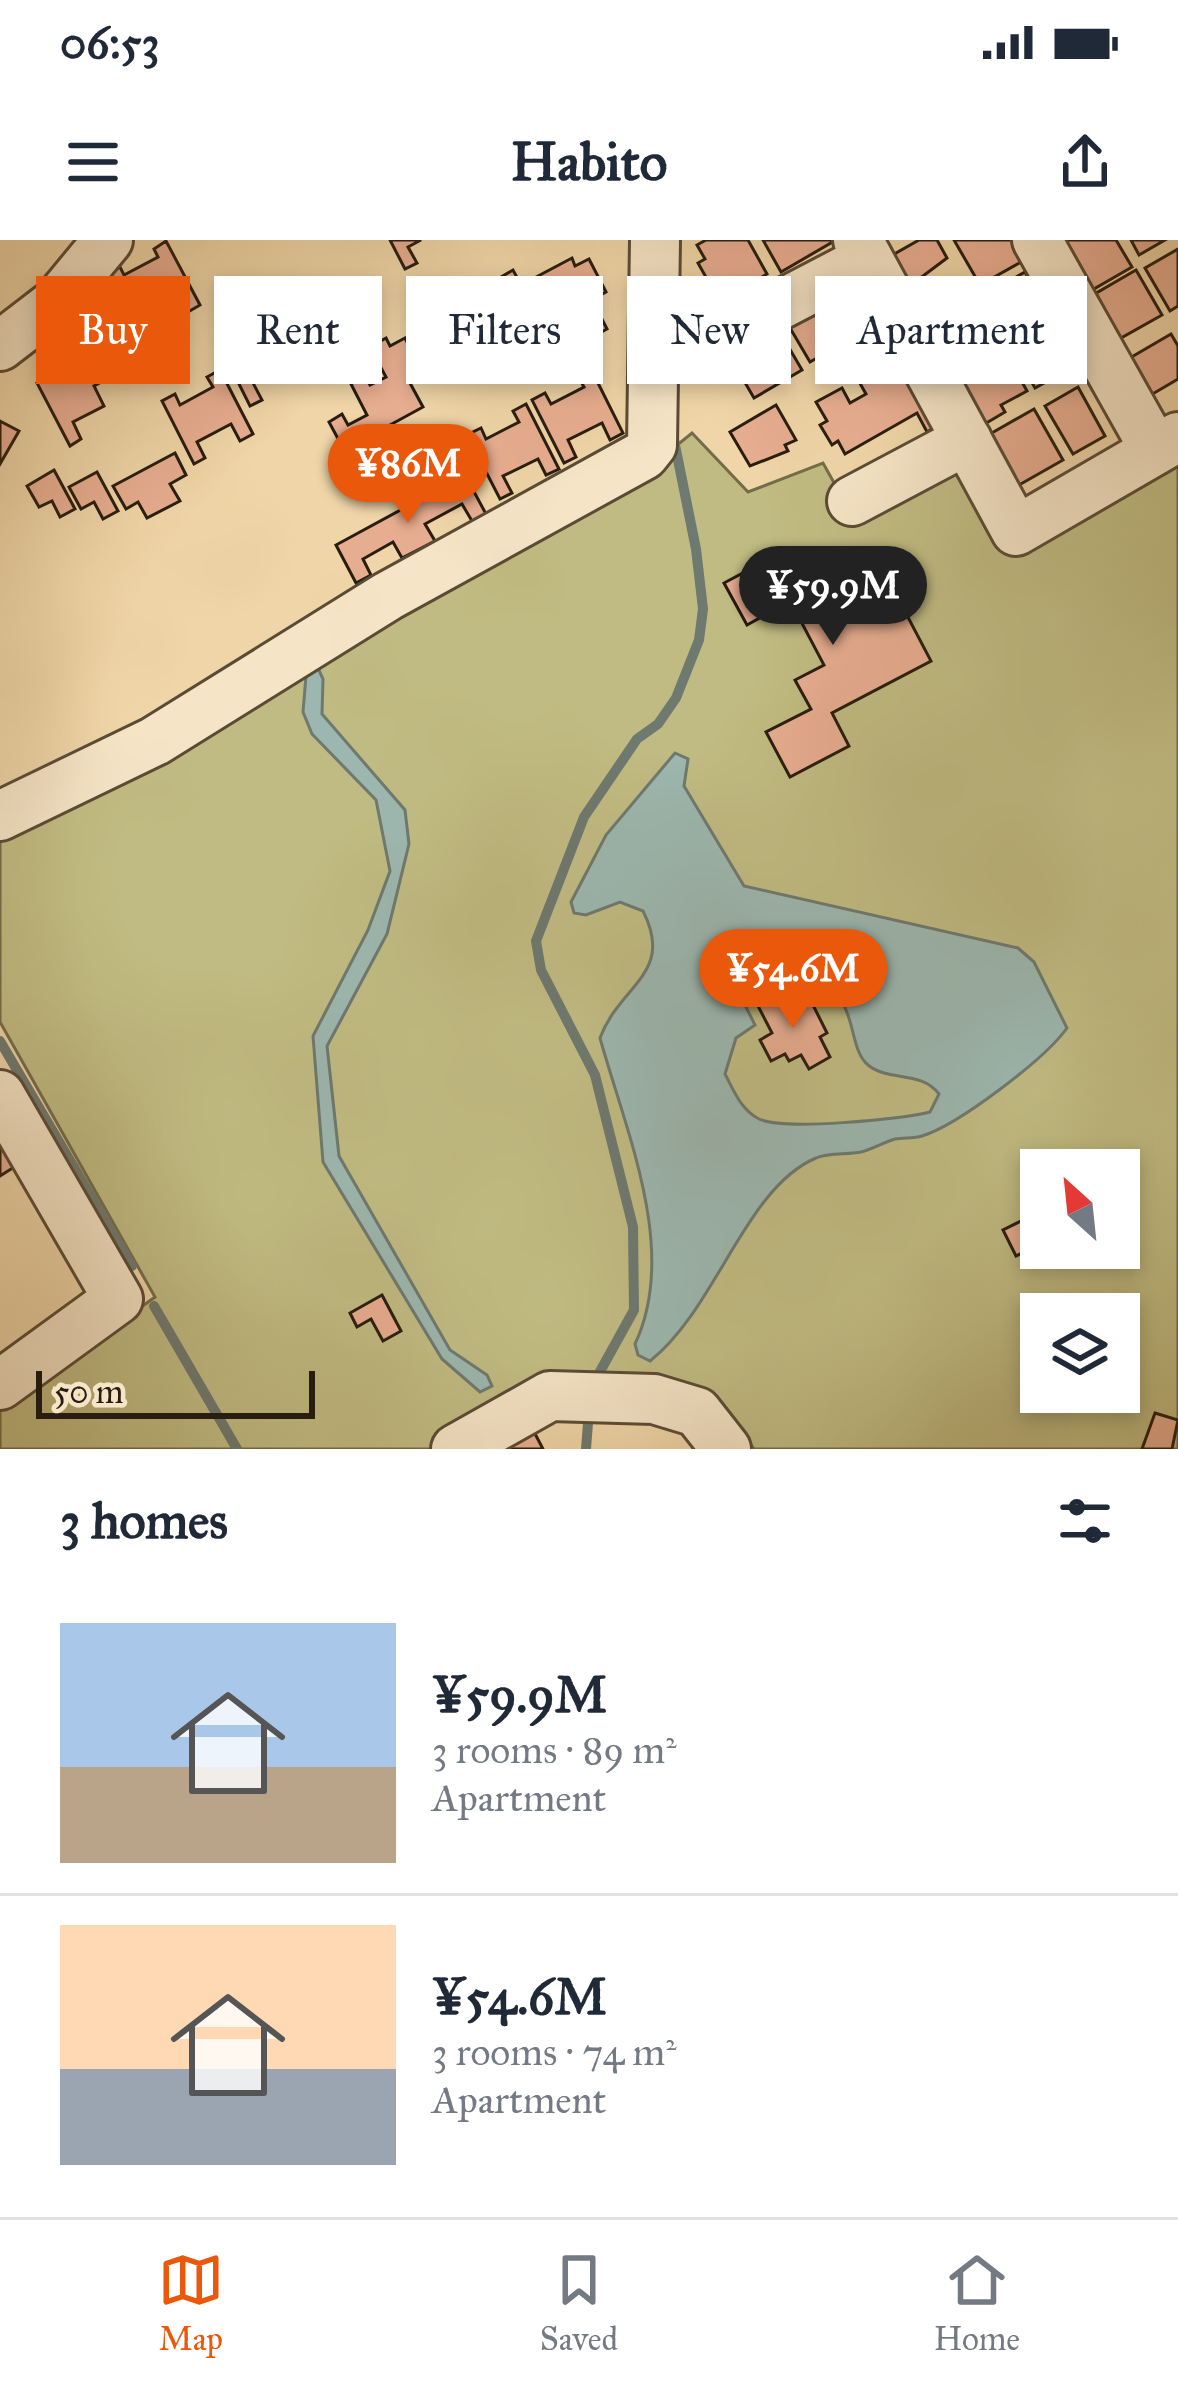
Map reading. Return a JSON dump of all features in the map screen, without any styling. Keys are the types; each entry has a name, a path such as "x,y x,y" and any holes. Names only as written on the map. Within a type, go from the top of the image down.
{"street":[{"path":"0,346 56,303 108,240"},
{"path":"0,816 155,741 388,596 644,454 652,445 655,240"},
{"path":"791,296 863,249 1016,531 1167,444 1037,240"},
{"path":"852,501 967,440"},
{"path":"0,1095 118,1299 0,1385"},
{"path":"456,1449 550,1396 654,1399 698,1412 726,1449"}],"shaded area":[{"path":"692,433 748,492 823,463 851,513 956,459 1010,551 1178,455 1178,1449 754,1449 742,1433 636,1384 435,1449 0,1449 0,1409 155,1297 0,1022 0,832 660,459"}],"water":[{"path":"317,666 323,679 322,714 405,810 409,844 387,934 327,1046 339,1156 450,1350 487,1375 492,1386 480,1392 442,1359 323,1162 313,1036 368,930 390,871 376,800 312,734 303,712 306,676"},
{"path":"675,753 688,759 684,786 744,886 1018,948 1034,962 1067,1028 1021,1073 938,1129 861,1152 821,1156 791,1173 750,1221 694,1311 650,1361 638,1355 635,1344 647,1308 652,1270 644,1191 600,1038 649,965 651,932 643,911 620,902 586,915 574,913 571,902 606,835","holes":["783,977 793,996 837,994 863,1059 876,1070 931,1087 939,1094 930,1112 817,1124 773,1122 747,1111 725,1074 736,1038 755,1025 742,999"]}],"building":[{"path":"390,240 421,240 408,247 417,263 405,269"},
{"path":"706,240 748,240 767,274 705,276 698,263 705,259 697,245"},
{"path":"763,240 836,240 781,272"},
{"path":"919,240 937,240 947,258 923,276 900,276 889,257"},
{"path":"954,240 1011,240 1023,261 996,276 975,276"},
{"path":"1061,240 1116,240 1132,267 1087,293 1087,276 1073,276"},
{"path":"1131,240 1165,240 1139,255"},
{"path":"166,241 185,276 105,276 120,267 124,275 158,257 154,249"},
{"path":"1178,249 1178,306 1170,311 1145,268"},
{"path":"572,258 575,266 589,259 598,276 538,276"},
{"path":"1136,270 1162,315 1112,343 1093,295"},
{"path":"190,286 200,305 190,311"},
{"path":"815,305 815,359 810,362 791,330 791,313"},
{"path":"1171,334 1178,346 1178,379 1144,399 1123,362"},
{"path":"386,338 390,346 405,338 406,384 411,384 423,407 390,425 400,444 366,462 374,478 363,485 329,422 342,414 348,425 367,415 351,384 382,384 386,377 382,340"},
{"path":"791,351 802,370 791,376"},
{"path":"214,373 214,384 227,384 253,434 240,441 231,424 197,442 205,458 194,464 162,401 175,394 180,405 213,387 207,377"},
{"path":"38,384 98,384 94,386 104,406 73,422 81,439 70,446"},
{"path":"239,384 254,384 262,400 250,406"},
{"path":"598,384 623,433 610,440 602,423 568,440 576,457 564,463 532,400 545,393 551,404"},
{"path":"746,384 778,384 754,398"},
{"path":"860,384 917,384 940,424 927,432 917,413 845,454 838,441 832,445 820,425 827,421 816,402 842,388 850,403 866,394"},
{"path":"960,384 1023,384 1027,391 1001,405 1005,412 983,425"},
{"path":"1078,387 1105,436 1073,454 1045,406"},
{"path":"526,404 559,469 546,475 538,459 503,476 512,493 500,499 467,435 481,428 486,439 519,422 513,411"},
{"path":"776,405 796,440 785,445 788,451 750,466 730,432"},
{"path":"1034,409 1063,460 1019,485 1015,478 1009,482 997,461 1004,458 990,434"},
{"path":"0,421 19,431 0,464"},
{"path":"175,453 186,475 170,484 180,501 147,518 138,502 126,509 113,486"},
{"path":"54,470 75,509 60,517 52,501 39,507 27,486"},
{"path":"97,472 118,511 103,519 94,502 81,509 69,487"},
{"path":"465,475 486,514 472,521 462,504 425,524 435,541 402,558 393,542 363,559 371,575 356,583 336,545"},
{"path":"790,548 815,595 879,562 931,661 832,713 849,746 790,777 766,732 811,709 795,680 824,665 785,591 769,600 774,610 747,625 724,583"},
{"path":"782,991 792,1011 811,1001 827,1033 820,1037 830,1057 809,1069 801,1055 789,1061 785,1054 771,1061 760,1040 772,1033 757,1004"},
{"path":"0,1134 19,1164 0,1176"},
{"path":"1020,1222 1020,1254 1016,1256 1003,1230"},
{"path":"382,1295 401,1331 383,1341 371,1319 357,1327 350,1313"},
{"path":"1155,1413 1178,1420 1172,1449 1142,1449"},
{"path":"532,1428 543,1449 493,1449"}],"waterway":[{"path":"592,1386 634,1310 633,1227 595,1075 541,970 536,941 584,817 637,739 658,724 676,698 699,640 703,609 696,549 674,440"},
{"path":"0,1041 132,1266"},
{"path":"154,1306 237,1449"},
{"path":"586,1449 589,1410"}]}
